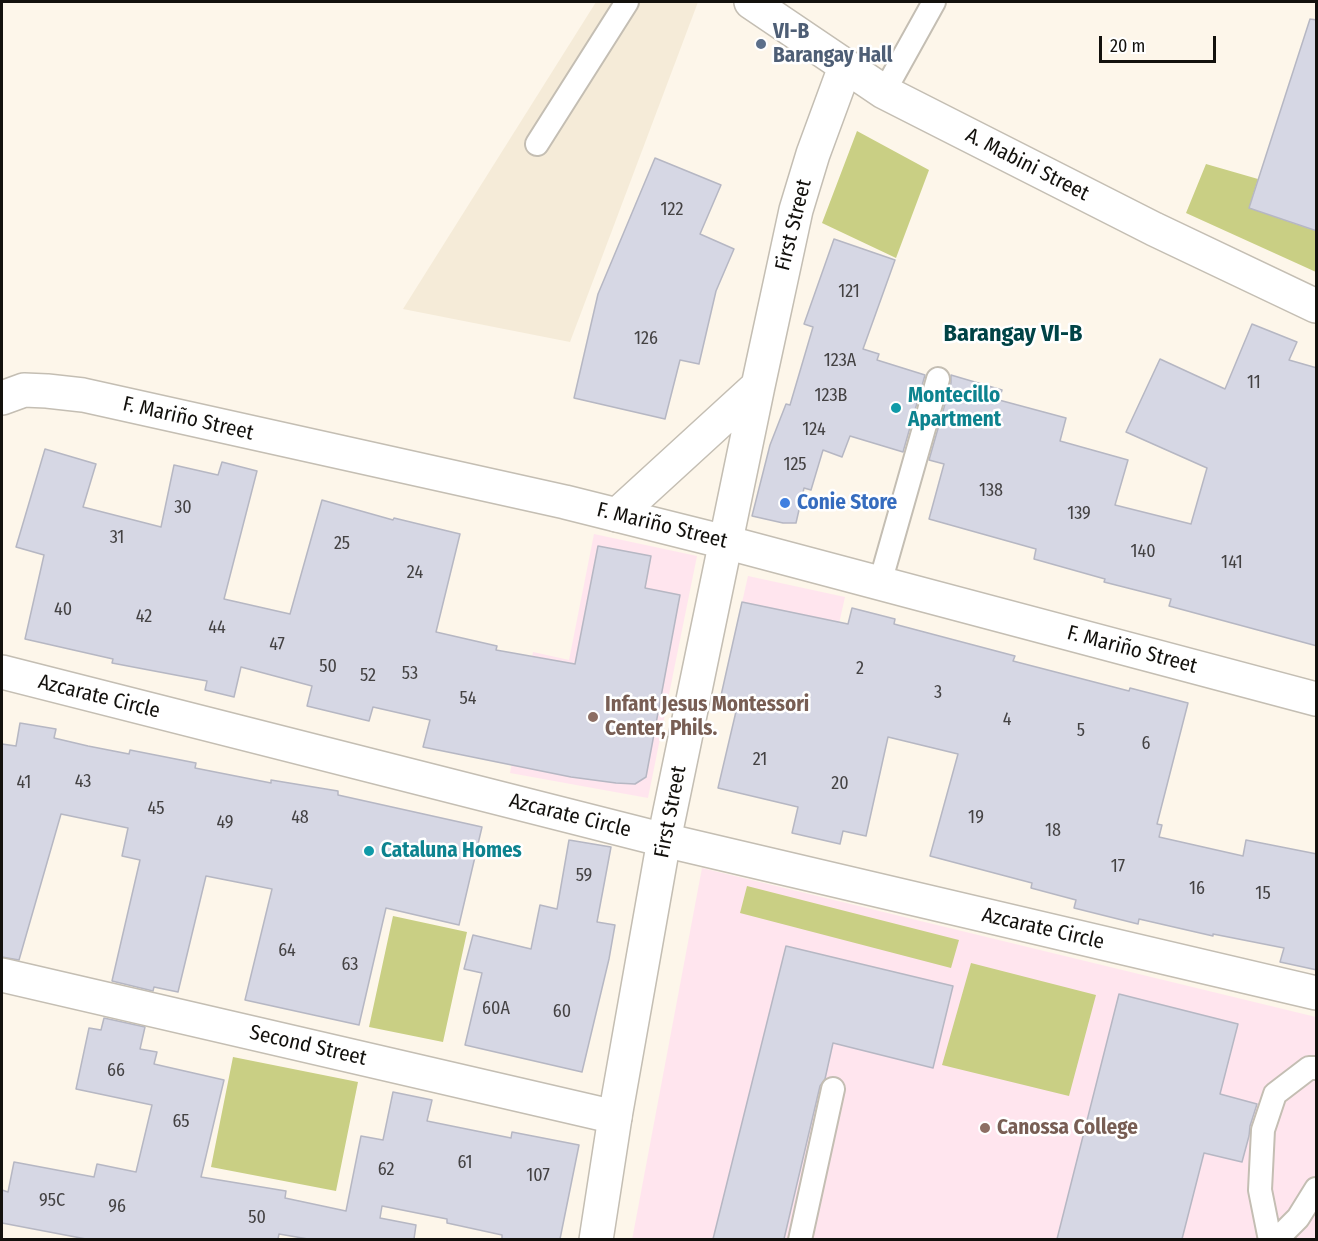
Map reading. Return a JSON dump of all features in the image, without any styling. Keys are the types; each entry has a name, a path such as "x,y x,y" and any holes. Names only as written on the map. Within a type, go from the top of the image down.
{"street":[{"name":"A. Mabini Street","path":"751,2 884,92 1154,230 1317,306"},
{"name":"First Street","path":"596,1239 664,840 758,386 796,210 813,154 845,67"},
{"path":"617,515 758,386"},
{"name":"F. Mariño Street","path":"2,398 24,390 83,395 617,515 1317,699"},
{"name":"Azcarate Circle","path":"2,672 664,840 1317,993"},
{"name":"Second Street","path":"2,975 615,1117"}],"lane":[{"path":"537,144 627,2"},
{"path":"884,92 934,2"},
{"path":"880,583 938,379"},
{"path":"1270,1239 1260,1190 1263,1130 1275,1094 1309,1068 1317,1068"},
{"path":"800,1239 833,1089"},
{"path":"1276,1239 1298,1218 1317,1189"}],"shaded area":[{"path":"596,2 698,2 570,342 403,309"},
{"name":"Infant Jesus Montessori Center, Phils.","path":"594,534 697,556 648,798 510,773 533,652 569,660"},
{"path":"748,576 845,597 817,721 720,700"},
{"name":"Canossa College","path":"702,868 1316,1017 1316,1239 632,1240"}],"green space":[{"path":"857,131 929,170 896,258 822,223"},
{"path":"1206,164 1258,179 1249,208 1316,231 1316,272 1186,213"},
{"path":"747,886 959,940 951,968 740,913"},
{"path":"393,916 467,932 443,1042 369,1027"},
{"path":"971,963 1096,995 1069,1096 942,1065"},
{"path":"233,1057 358,1082 336,1191 211,1167"}],"building":[{"path":"1310,19 1317,20 1317,231 1249,208"},
{"path":"655,158 721,185 700,234 734,249 716,291 699,364 680,360 665,419 574,398 598,294"},
{"path":"834,239 895,260 863,349 879,354 877,360 925,375 903,452 850,436 842,457 823,450 811,490 804,488 796,523 783,523 752,516 770,445 786,404 790,405 813,327 804,324"},
{"path":"1252,324 1297,342 1289,360 1317,368 1317,646 1169,606 1171,599 1104,582 1105,579 1034,559 1036,549 929,519 944,464 929,460 951,383 951,375 1002,390 999,400 1066,418 1060,441 1128,460 1115,505 1191,524 1207,468 1126,432 1160,359 1225,389"},
{"path":"45,449 96,464 83,507 161,527 174,465 218,475 222,462 257,471 224,599 290,614 322,500 393,520 394,518 460,534 436,632 497,646 496,650 575,664 598,546 651,556 645,588 680,595 646,777 635,784 571,777 423,747 430,720 373,707 369,721 307,706 312,686 241,667 234,697 205,690 207,681 112,663 113,659 25,639 44,555 16,547"},
{"path":"742,602 848,624 852,608 895,619 894,624 1015,656 1013,661 1129,691 1130,688 1188,703 1157,824 1162,825 1159,837 1243,856 1246,840 1317,854 1317,970 1280,962 1284,948 1213,934 1213,936 1139,919 1138,924 1074,908 1076,900 1031,888 1032,883 930,856 958,754 888,737 866,836 843,831 840,844 792,833 798,807 718,788 738,703 720,700"},
{"path":"20,723 56,729 54,738 88,746 129,754 130,750 196,763 195,768 271,783 271,780 338,791 338,795 482,827 459,925 386,908 359,1025 245,1000 272,889 206,876 178,992 154,987 153,991 112,981 140,860 122,856 128,828 61,814 19,960 2,957 2,744 16,746"},
{"path":"569,840 611,847 597,922 615,925 582,1072 465,1045 482,973 464,969 473,935 531,949 540,905 557,909"},
{"path":"786,946 953,986 933,1068 833,1043 825,1079 820,1086 784,1239 713,1239"},
{"path":"1119,994 1238,1024 1220,1094 1257,1104 1249,1136 1242,1162 1204,1153 1182,1239 1057,1239"},
{"path":"104,1018 145,1027 140,1049 157,1052 154,1064 224,1080 201,1177 286,1191 285,1198 346,1211 361,1136 383,1140 393,1092 432,1100 427,1121 511,1138 512,1132 579,1145 560,1239 502,1239 502,1235 447,1223 447,1219 382,1206 380,1218 416,1225 414,1239 308,1239 279,1234 278,1239 86,1239 2,1223 2,1190 8,1192 14,1162 94,1177 97,1164 136,1172 152,1105 76,1089 89,1028 101,1030"}],"place":[{"name":"VI-B Barangay Hall","path":"761,44"},
{"name":"Montecillo Apartment","path":"896,408"},
{"name":"Conie Store","path":"785,503"},
{"name":"Infant Jesus Montessori Center, Phils.","path":"593,717"},
{"name":"Cataluna Homes","path":"369,851"},
{"name":"Canossa College","path":"985,1128"}],"district":[{"name":"Barangay VI-B","path":"1013,334"}]}
